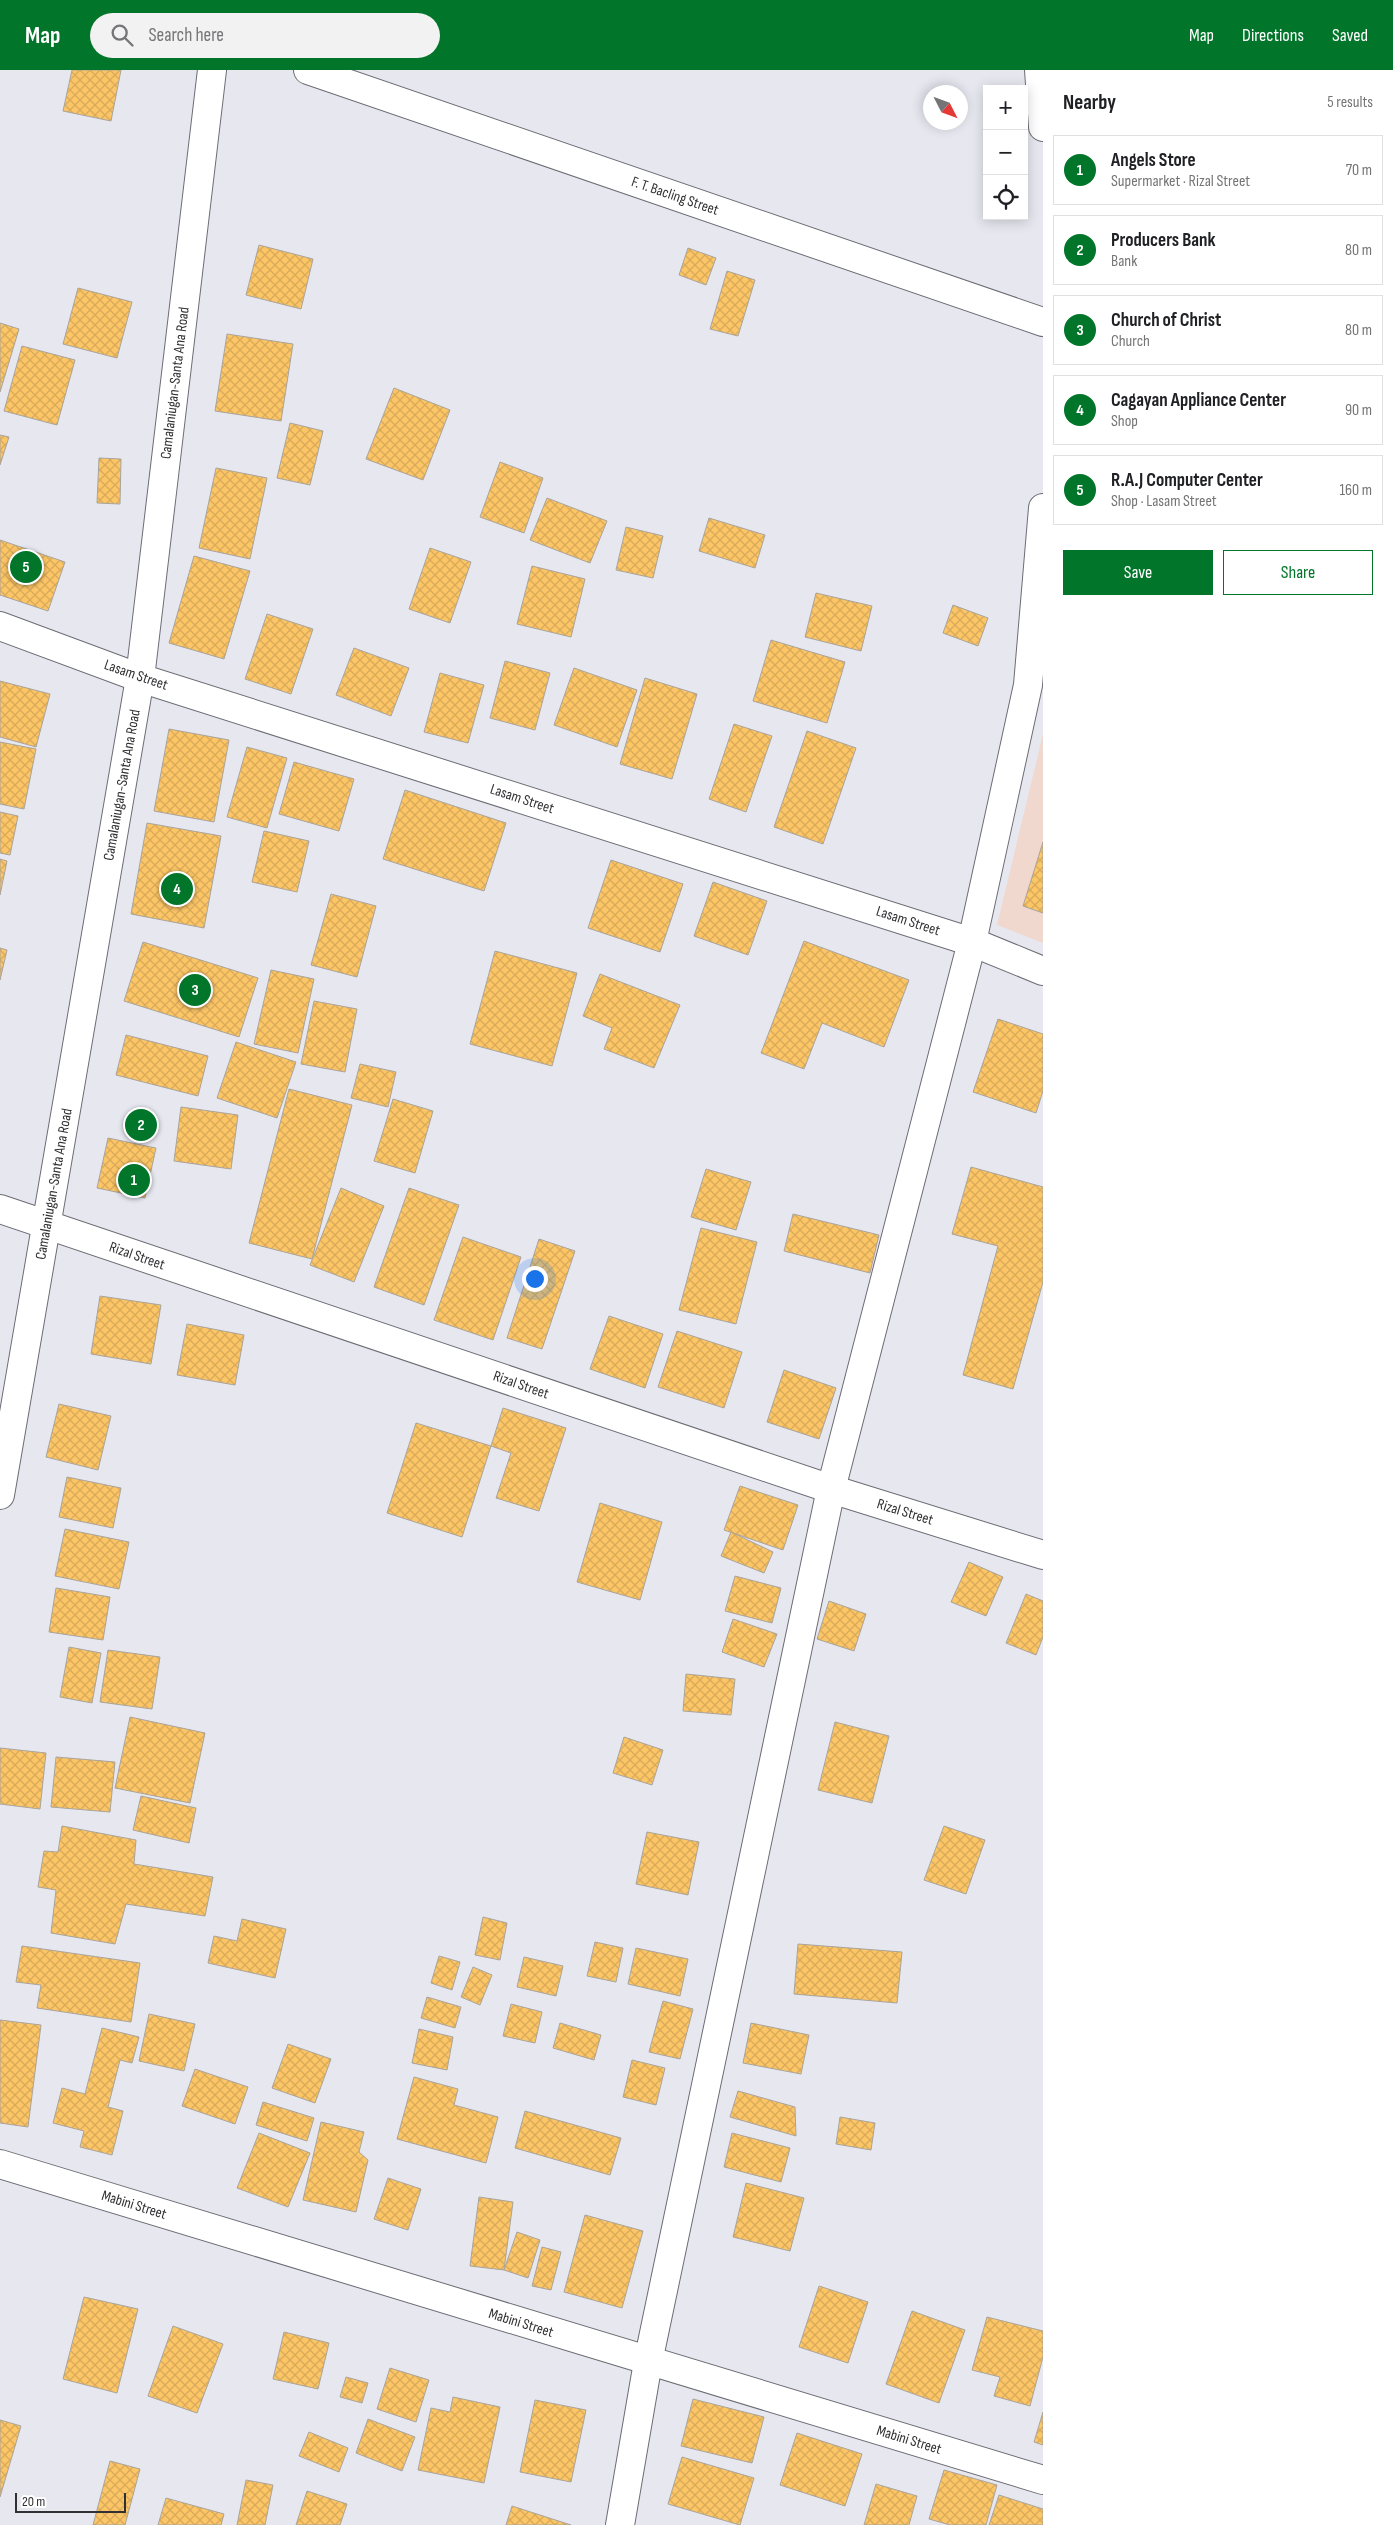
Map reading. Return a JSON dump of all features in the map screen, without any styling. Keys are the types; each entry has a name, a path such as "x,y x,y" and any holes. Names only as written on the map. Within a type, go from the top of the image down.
{"street":[{"name":"Camalaniugan-Santa Ana Road","path":"0,1495 140,678 212,70"},
{"name":"F. T. Bacling Street","path":"308,70 1043,322"},
{"path":"1038,70 1043,127"},
{"path":"620,2525 648,2362 831,1489 972,942 1028,685 1043,508"},
{"name":"Lasam Street","path":"0,626 140,678 972,942 1043,971"},
{"name":"Rizal Street","path":"0,1209 831,1489 1043,1555"},
{"name":"Mabini Street","path":"0,2164 648,2362 1043,2480"}],"shaded area":[{"path":"1043,734 1043,943 997,925"}],"building":[{"path":"72,70 121,70 111,121 63,111"},
{"path":"259,245 313,259 301,309 246,295"},
{"path":"688,248 716,258 706,285 679,275"},
{"path":"727,271 755,280 738,336 710,329"},
{"path":"78,288 132,302 117,358 63,344"},
{"path":"0,323 19,329 0,392"},
{"path":"227,334 293,344 281,421 215,411"},
{"path":"22,346 75,360 57,425 4,411"},
{"path":"394,388 450,410 423,480 366,459"},
{"path":"290,423 323,431 310,485 277,478"},
{"path":"0,435 9,437 0,465"},
{"path":"99,458 121,459 120,504 97,503"},
{"path":"500,462 543,478 524,533 480,517"},
{"path":"216,468 267,478 250,559 199,548"},
{"path":"547,498 607,521 590,563 530,540"},
{"path":"709,518 765,535 755,568 699,551"},
{"path":"626,527 663,536 653,578 616,570"},
{"path":"0,540 65,562 48,611 0,595"},
{"path":"430,548 471,562 450,623 409,609"},
{"path":"194,556 250,571 224,659 169,643"},
{"path":"532,566 585,579 571,637 517,624"},
{"path":"816,593 872,606 861,651 805,637"},
{"path":"953,605 988,618 978,646 943,633"},
{"path":"267,614 313,629 291,694 245,679"},
{"path":"771,640 845,662 827,723 753,701"},
{"path":"354,648 409,668 391,716 336,695"},
{"path":"505,661 550,673 535,730 490,718"},
{"path":"574,668 637,690 617,747 554,725"},
{"path":"440,673 484,685 468,743 424,732"},
{"path":"645,678 697,694 672,779 620,764"},
{"path":"0,681 50,694 36,747 0,737"},
{"path":"734,724 772,736 746,812 709,799"},
{"path":"169,729 229,740 214,822 154,811"},
{"path":"807,731 856,748 823,844 774,827"},
{"path":"0,742 36,749 24,809 0,804"},
{"path":"247,747 287,758 267,828 227,817"},
{"path":"294,762 354,779 339,831 279,814"},
{"path":"405,790 506,823 484,891 383,859"},
{"path":"0,812 18,816 10,855 0,853"},
{"path":"147,823 221,836 204,928 131,914"},
{"path":"264,831 309,841 297,892 252,882"},
{"path":"1043,842 1043,913 1023,906"},
{"path":"0,859 7,861 0,895"},
{"path":"611,860 683,884 660,952 588,928"},
{"path":"713,882 767,901 748,955 694,936"},
{"path":"331,894 376,906 357,977 311,965"},
{"path":"804,941 909,980 884,1047 822,1023 804,1069 761,1053"},
{"path":"143,942 258,978 239,1037 124,1001"},
{"path":"0,948 7,950 0,980"},
{"path":"495,951 577,973 552,1066 470,1044"},
{"path":"271,970 314,979 298,1053 254,1044"},
{"path":"600,974 680,1005 654,1068 604,1049 612,1028 583,1016"},
{"path":"314,1001 357,1009 345,1072 301,1064"},
{"path":"998,1019 1043,1034 1043,1091 1036,1113 973,1092"},
{"path":"126,1035 208,1056 198,1096 116,1075"},
{"path":"236,1042 296,1062 277,1118 217,1098"},
{"path":"360,1064 396,1072 388,1107 351,1098"},
{"path":"289,1089 352,1105 312,1259 249,1243"},
{"path":"393,1099 433,1111 415,1173 374,1161"},
{"path":"181,1107 238,1115 231,1169 174,1161"},
{"path":"108,1138 156,1148 145,1198 97,1188"},
{"path":"971,1167 1043,1187 1043,1282 1013,1389 963,1375 998,1246 952,1234"},
{"path":"706,1169 751,1182 736,1230 691,1217"},
{"path":"341,1188 384,1206 354,1282 310,1265"},
{"path":"409,1188 459,1205 424,1305 374,1287"},
{"path":"793,1214 879,1235 870,1273 784,1251"},
{"path":"701,1228 757,1242 736,1324 679,1310"},
{"path":"463,1237 521,1257 493,1340 434,1320"},
{"path":"539,1239 575,1251 542,1349 507,1338"},
{"path":"100,1296 161,1305 151,1364 91,1354"},
{"path":"609,1316 663,1334 645,1388 590,1369"},
{"path":"187,1324 244,1335 235,1385 177,1375"},
{"path":"677,1331 742,1352 724,1408 658,1387"},
{"path":"784,1370 836,1388 819,1439 767,1422"},
{"path":"59,1404 111,1416 98,1470 46,1457"},
{"path":"503,1408 566,1428 539,1511 496,1498 511,1453 491,1446"},
{"path":"416,1423 491,1446 462,1537 387,1513"},
{"path":"67,1477 121,1488 113,1528 59,1517"},
{"path":"740,1486 798,1505 783,1550 724,1530"},
{"path":"600,1503 662,1522 640,1600 577,1582"},
{"path":"65,1529 129,1542 119,1589 55,1576"},
{"path":"731,1532 773,1552 764,1573 721,1556"},
{"path":"969,1562 1003,1577 986,1616 951,1602"},
{"path":"735,1576 781,1588 772,1623 725,1611"},
{"path":"56,1588 110,1597 103,1640 49,1632"},
{"path":"1026,1594 1043,1601 1043,1637 1036,1655 1006,1643"},
{"path":"829,1601 866,1614 854,1651 817,1639"},
{"path":"733,1619 777,1634 764,1667 722,1652"},
{"path":"69,1647 101,1653 92,1703 60,1697"},
{"path":"108,1650 160,1657 152,1709 100,1702"},
{"path":"686,1674 735,1679 731,1715 683,1711"},
{"path":"130,1717 205,1733 190,1803 115,1788"},
{"path":"835,1722 889,1736 872,1803 818,1790"},
{"path":"624,1737 663,1750 652,1785 613,1773"},
{"path":"0,1748 46,1753 40,1809 0,1804"},
{"path":"56,1757 115,1762 110,1812 51,1807"},
{"path":"141,1796 196,1808 189,1843 133,1830"},
{"path":"62,1826 136,1840 134,1864 213,1877 205,1916 126,1904 115,1944 51,1933 56,1890 38,1887 44,1851 58,1852"},
{"path":"944,1826 985,1840 966,1894 924,1880"},
{"path":"647,1832 699,1842 688,1895 636,1884"},
{"path":"483,1917 507,1923 500,1960 475,1955"},
{"path":"242,1919 286,1929 275,1978 208,1963 214,1936 237,1941"},
{"path":"595,1942 623,1948 616,1982 587,1976"},
{"path":"798,1944 902,1952 897,2003 794,1994"},
{"path":"22,1946 140,1963 131,2022 37,2008 41,1985 16,1982"},
{"path":"636,1948 688,1959 680,1996 628,1984"},
{"path":"439,1956 460,1962 452,1990 431,1983"},
{"path":"524,1957 563,1966 556,1996 517,1987"},
{"path":"473,1967 492,1975 480,2005 461,1997"},
{"path":"427,1997 461,2007 455,2028 421,2018"},
{"path":"663,2001 693,2009 680,2059 649,2052"},
{"path":"511,2004 542,2012 535,2043 503,2036"},
{"path":"149,2014 195,2024 184,2071 139,2061"},
{"path":"0,2020 41,2025 28,2127 0,2123"},
{"path":"560,2023 601,2035 594,2060 553,2048"},
{"path":"751,2023 809,2035 801,2074 743,2063"},
{"path":"102,2028 139,2037 132,2063 120,2060 108,2107 123,2111 112,2155 80,2147 84,2131 53,2123 62,2088 85,2094"},
{"path":"419,2029 453,2037 447,2070 412,2063"},
{"path":"288,2044 331,2059 315,2103 272,2088"},
{"path":"632,2060 665,2068 656,2105 623,2097"},
{"path":"195,2069 248,2087 235,2124 182,2106"},
{"path":"414,2077 458,2089 454,2105 498,2117 486,2163 397,2139"},
{"path":"738,2091 795,2107 796,2136 730,2117"},
{"path":"263,2102 314,2118 307,2141 256,2125"},
{"path":"525,2111 621,2138 610,2175 515,2148"},
{"path":"840,2117 875,2123 871,2150 836,2144"},
{"path":"321,2122 364,2132 359,2152 368,2160 356,2212 303,2200"},
{"path":"259,2133 310,2153 288,2207 237,2188"},
{"path":"732,2133 790,2148 781,2182 724,2167"},
{"path":"388,2178 421,2189 408,2230 374,2219"},
{"path":"746,2183 804,2198 790,2251 733,2237"},
{"path":"479,2197 513,2202 504,2270 470,2266"},
{"path":"585,2215 643,2231 622,2308 564,2292"},
{"path":"517,2232 540,2240 528,2278 504,2270"},
{"path":"542,2247 561,2252 551,2290 532,2286"},
{"path":"819,2286 868,2302 848,2363 799,2347"},
{"path":"84,2297 138,2309 117,2393 63,2379"},
{"path":"912,2311 965,2330 939,2403 886,2384"},
{"path":"987,2317 1043,2331 1043,2357 1030,2406 994,2396 1000,2377 972,2370"},
{"path":"173,2326 223,2344 197,2413 148,2396"},
{"path":"284,2332 329,2343 318,2389 273,2379"},
{"path":"390,2368 429,2380 416,2422 377,2409"},
{"path":"346,2377 368,2383 362,2403 340,2397"},
{"path":"453,2397 500,2407 484,2483 418,2470 431,2408 450,2412"},
{"path":"693,2399 764,2417 752,2463 681,2446"},
{"path":"535,2400 586,2410 571,2482 520,2472"},
{"path":"1043,2412 1043,2445 1034,2442"},
{"path":"368,2419 415,2437 402,2471 356,2453"},
{"path":"0,2420 21,2426 0,2497"},
{"path":"309,2432 348,2448 339,2472 299,2456"},
{"path":"797,2433 862,2454 845,2506 780,2485"},
{"path":"682,2457 754,2478 740,2525 668,2504"},
{"path":"110,2461 140,2469 125,2525 93,2525"},
{"path":"944,2470 997,2485 986,2525 950,2525 929,2519"},
{"path":"246,2480 273,2485 265,2525 237,2525"},
{"path":"876,2484 917,2496 909,2525 864,2525"},
{"path":"307,2491 347,2504 340,2525 296,2525"},
{"path":"999,2495 1043,2509 1043,2525 989,2525"},
{"path":"166,2498 224,2514 221,2525 158,2525"},
{"path":"512,2506 571,2525 506,2525"}],"place":[{"name":"R.A.J Computer Center","path":"26,567"},
{"name":"Cagayan Appliance Center","path":"177,889"},
{"name":"Church of Christ","path":"195,990"},
{"name":"Producers Bank","path":"141,1125"},
{"name":"Angels Store","path":"134,1180"}]}
